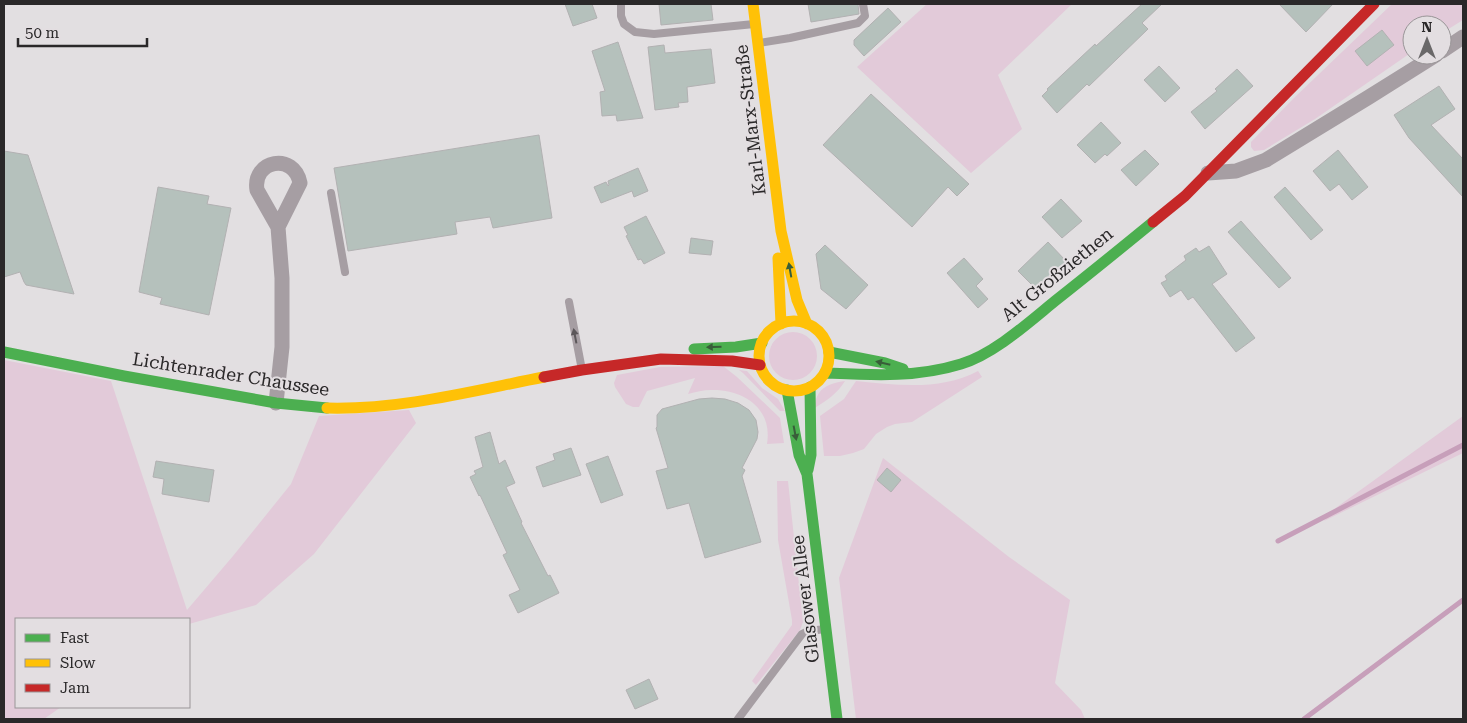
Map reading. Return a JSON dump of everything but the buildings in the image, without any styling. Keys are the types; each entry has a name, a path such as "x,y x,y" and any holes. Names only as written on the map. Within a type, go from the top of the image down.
{"street":[{"name":"Karl-Marx-Straße","path":"754,4 781,231 797,300 807,324"},
{"name":"Alt Großziethen","path":"825,373 884,376 946,368 985,354 1039,314 1185,196 1374,4"},
{"path":"1452,44 1463,37"},
{"path":"1208,173 1236,171 1266,160 1420,65"},
{"path":"276,402 282,347 282,278 278,227"},
{"name":"Karl-Marx-Straße","path":"781,231 778,255 781,324"},
{"path":"794,321 807,324 815,328 822,335 826,343 829,352 825,373 810,387 799,391 778,387 770,382 760,365 762,343 773,328 781,324 794,321"},
{"name":"Lichtenrader Chaussee","path":"661,359 688,350 736,347 762,343"},
{"name":"Lichtenrader Chaussee","path":"4,352 124,376 276,402 312,407 342,408 407,403 582,370 661,359 732,361 760,365"},
{"name":"Alt Großziethen","path":"829,352 885,363 912,372"},
{"name":"Glasower Allee","path":"807,474 811,455 810,387"},
{"name":"Glasower Allee","path":"787,390 799,455 807,474 837,719"}],"lane":[{"path":"621,4 621,16 624,24 635,32 654,34 756,24"},
{"path":"758,43 858,23 865,16 863,4"},
{"path":"331,193 345,272"},
{"path":"569,302 582,370"},
{"path":"738,719 802,634 826,628"}],"shaded area":[{"path":"927,4 1072,4 998,75 1022,129 971,173 857,67"},
{"path":"1392,4 1463,4 1463,20 1452,27 1452,15 1402,15 1402,59 1315,119 1264,150 1254,151 1251,147 1251,142"},
{"path":"788,332 798,332 807,336 813,342 816,347 816,365 807,376 798,380 788,380 779,376 773,370 769,361 769,351 773,342 779,336"},
{"path":"4,360 111,381 187,610 291,484 319,416 409,410 416,423 314,554 256,605 190,624 190,618 15,618 15,708 60,708 44,719 4,719"},
{"path":"723,366 780,418 784,443 767,444 768,431 765,420 753,403 744,397 734,393 711,390 688,394 695,378 647,391 639,407 626,404 614,383 617,375 660,367"},
{"path":"739,370 747,371 762,388 778,399 785,411 780,411"},
{"path":"978,371 982,377 912,422 887,427 876,434 864,449 840,456 824,456 820,416 844,399 856,381 903,385 934,384 949,382"},
{"path":"845,381 831,397 813,409 821,390 830,384"},
{"path":"1463,416 1463,453 1324,521 1337,507"},
{"path":"883,458 1009,557 1070,600 1055,683 1081,710 1085,719 856,719 839,578"},
{"path":"777,481 788,481 803,622 800,630 756,685 752,681 792,625 778,540"}],"waterway":[{"path":"1278,541 1463,445"},
{"path":"1304,719 1463,600"}],"traffic: fast":[{"path":"825,373 910,374 961,364 973,359 986,353 1022,328 1153,222"},
{"path":"694,349 736,347 762,343"},
{"path":"4,352 276,403 327,408"},
{"path":"829,352 885,363 903,369"},
{"path":"808,470 811,455 810,387"},
{"path":"787,390 799,455 807,474 837,719"}],"traffic: slow":[{"path":"753,4 781,231 797,300 807,324"},
{"path":"778,258 781,324"},
{"path":"794,321 813,327 823,337 829,356 823,375 813,385 794,391 775,385 765,375 759,356 765,337 775,327 794,321"},
{"path":"327,408 354,408 409,403 544,377"}],"traffic: jam":[{"path":"1153,222 1185,196 1374,4"},
{"path":"544,377 661,359 732,361 760,365"}]}
